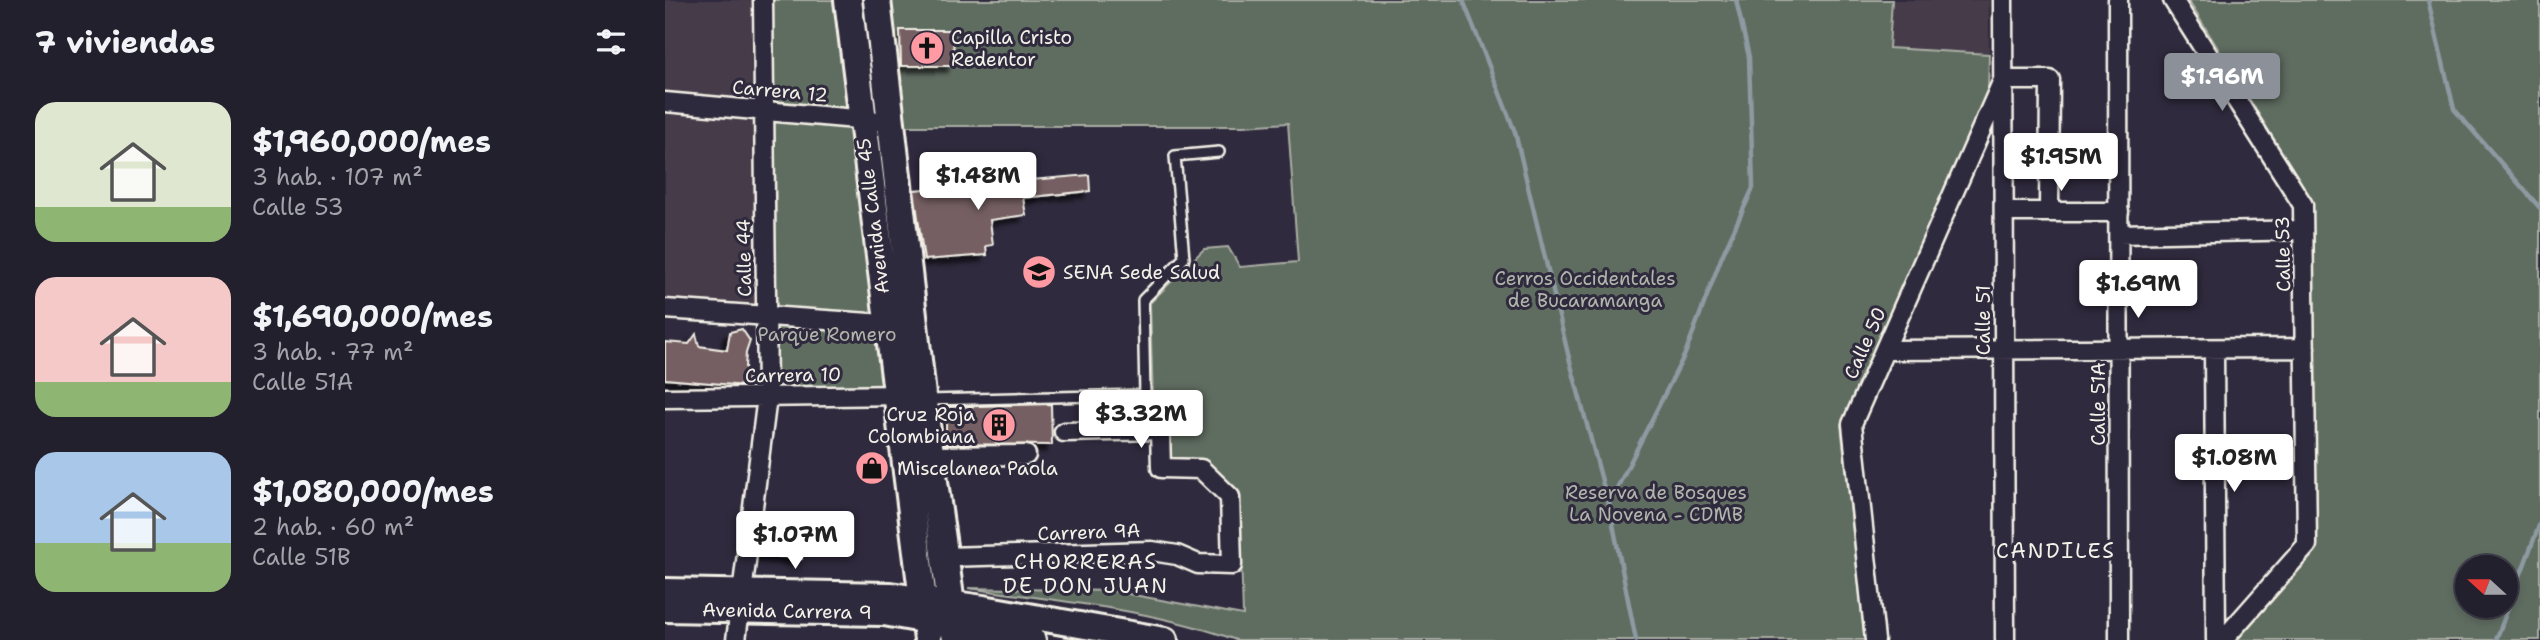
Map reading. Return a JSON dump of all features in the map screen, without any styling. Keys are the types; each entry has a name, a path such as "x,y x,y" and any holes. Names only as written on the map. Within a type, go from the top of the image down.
{"main road":[{"name":"Avenida Calle 45","path":"848,0 925,620"},
{"name":"Avenida Calle 45","path":"877,0 914,326 954,623"},
{"name":"Avenida Carrera 9","path":"665,591 741,601"},
{"name":"Avenida Carrera 9","path":"665,608 741,601 890,595 925,620 1165,640"},
{"name":"Avenida Carrera 9","path":"954,623 1033,640"}],"street":[{"name":"Calle 44","path":"736,640 767,397 763,0"},
{"name":"Calle 51","path":"2003,0 2005,640"},
{"name":"Calle 51A","path":"2118,0 2119,640"},
{"name":"Calle 53","path":"2173,0 2303,205 2307,545 2223,640"},
{"path":"2003,79 2050,80 2049,212"},
{"name":"Calle 50","path":"1875,640 1852,424 2003,79"},
{"name":"Carrera 12","path":"665,102 890,122"},
{"path":"2004,212 2119,212"},
{"path":"2119,234 2304,229"},
{"path":"665,309 914,326"},
{"path":"1885,350 2305,348"},
{"path":"2214,349 2216,640"},
{"name":"Carrera 10","path":"665,398 896,395 923,398"},
{"name":"Carrera 9A","path":"945,557 1152,551 1177,555 1198,564 1232,565 1230,497 1201,469 1161,468 1160,430 1064,432"},
{"path":"931,456 1026,455"}],"lane":[{"path":"923,398 1145,395 1143,300 1184,258 1175,156 1219,152"}],"shaded area":[{"path":"665,0 751,0 752,102 665,93"},
{"path":"1892,0 1989,0 1989,54 1889,48"},
{"path":"665,111 757,120 755,308 665,302"}],"green space":[{"name":"Parque Romero","path":"769,0 842,0 887,389 774,390"},
{"name":"Cerros Occidentales de Bucaramanga","path":"891,0 1892,0 1889,48 1989,54 1988,90 1841,425 1865,640 1236,640 1204,629 1137,613 968,588 1112,591 1243,615 1239,493 1205,460 1169,458 1168,402 1153,402 1150,303 1204,249 1228,247 1240,267 1298,262 1288,123 1244,126 906,126"},
{"path":"2188,0 2540,0 2540,640 2237,640 2317,550 2313,202"}],"building":[{"name":"Capilla Cristo Redentor","path":"900,30 953,30 954,66 901,66"},
{"path":"1089,175 1090,191 1023,198 1026,215 990,220 993,245 986,246 987,255 924,260 914,190"},
{"path":"742,329 750,341 745,367 749,377 745,386 665,379 665,342 689,344 696,334 699,346 727,350 730,332"},
{"name":"Cruz Roja Colombiana","path":"1051,404 1052,445 946,444 946,407"},
{"path":"761,532 804,537 802,559 758,554"}],"waterway":[{"path":"1463,0 1515,132 1568,354 1608,503"},
{"path":"1636,640 1609,504 1685,354 1722,256 1753,188 1749,57 1736,0"},
{"path":"2428,0 2454,109 2540,208"},
{"path":"2496,640 2540,523"}],"place":[{"name":"Capilla Cristo Redentor","path":"927,48"},
{"name":"SENA Sede Salud","path":"1039,272"},
{"name":"Cruz Roja Colombiana","path":"999,425"},
{"name":"Miscelanea Paola","path":"872,468"}],"district":[{"name":"CANDILES","path":"2056,551"},
{"name":"CHORRERAS DE DON JUAN","path":"1086,574"}],"park label":[{"name":"Reserva de Bosques La Novena - CDMB","path":"1656,503"}]}
